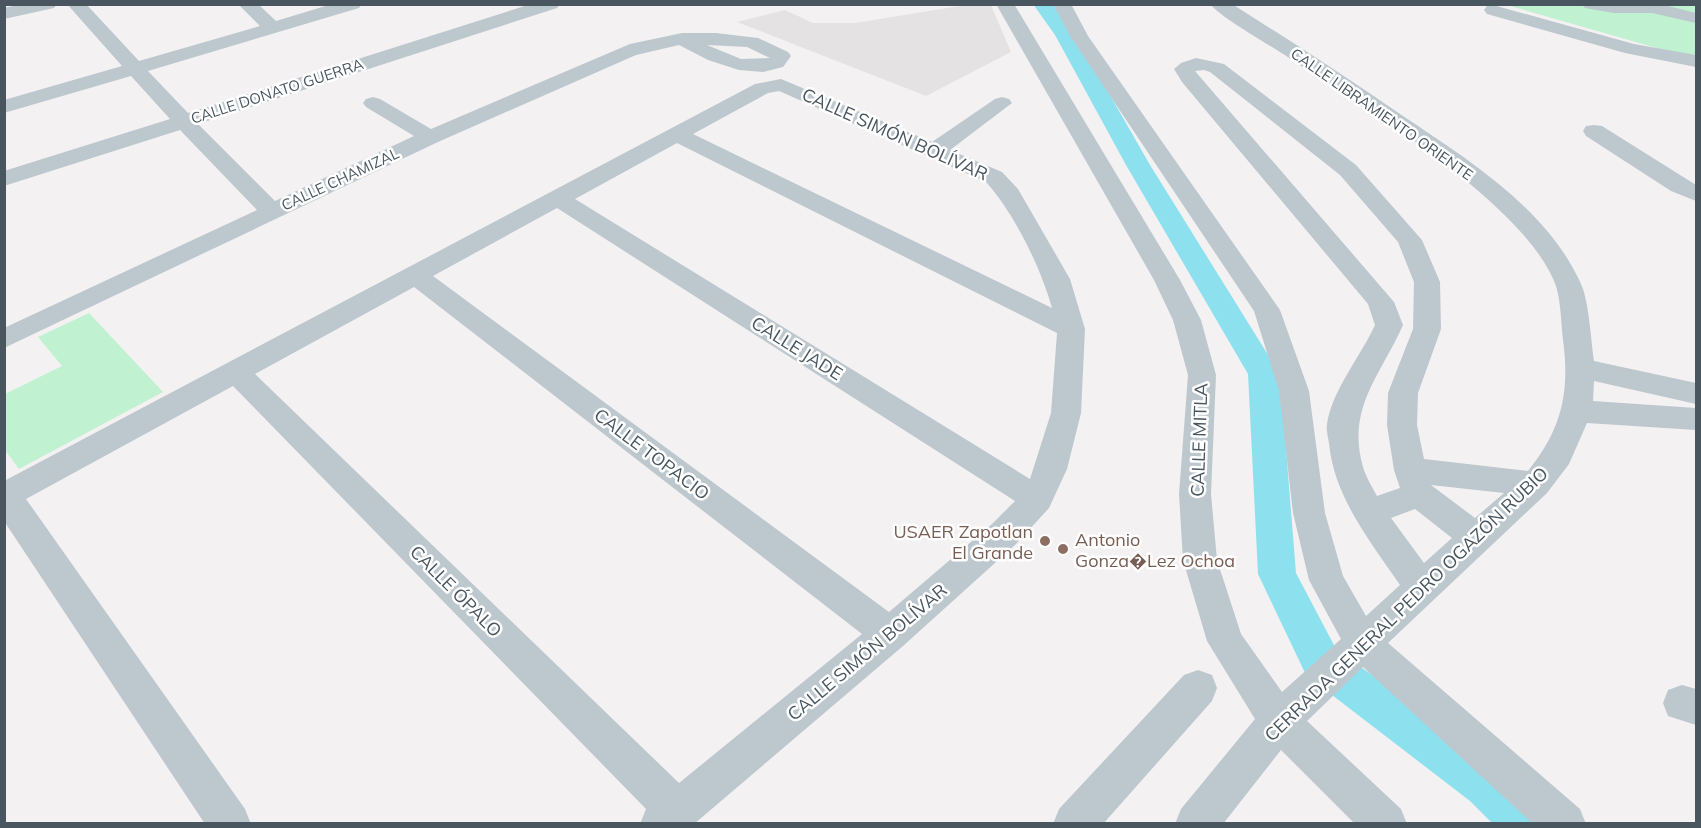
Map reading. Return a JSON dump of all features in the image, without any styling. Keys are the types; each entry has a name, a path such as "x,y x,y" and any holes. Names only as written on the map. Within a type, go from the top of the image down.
{"street":[{"path":"4,14 48,4"},
{"path":"76,4 133,69 272,211"},
{"path":"248,4 272,27"},
{"path":"4,107 353,4"},
{"name":"CALLE DONATO GUERRA","path":"4,179 551,4"},
{"name":"CALLE MITLA","path":"1005,4 1167,280 1187,320 1202,375 1195,494 1200,560 1225,641 1290,711 1386,824"},
{"path":"1062,4 1079,36 1267,310 1294,391 1309,513 1326,580 1354,653 1565,824"},
{"name":"CALLE LIBRAMIENTO ORIENTE","path":"1219,4 1337,80 1453,160 1509,206 1546,246 1569,286 1581,368"},
{"path":"1591,4 1614,8 1673,9 1696,18"},
{"path":"1493,10 1632,49 1696,61"},
{"name":"CALLE CHAMIZAL","path":"4,339 430,137 630,50 682,39"},
{"path":"1422,588 1368,512 1347,466 1342,425 1353,392 1377,352 1389,325 1381,302 1189,78 1184,69 1193,64 1205,64 1217,68 1348,170 1410,240 1427,282 1427,329 1403,393 1402,425 1415,483 1476,537"},
{"name":"CALLE SIMÓN BOLÍVAR","path":"669,817 890,634 1004,534 1037,499 1051,469 1066,413 1071,329 1057,279 1010,194 994,177 781,86 762,88 676,134"},
{"path":"373,103 430,137"},
{"path":"934,151 1002,103"},
{"path":"1594,131 1679,186 1696,194"},
{"path":"230,824 5,495 676,134 1071,329"},
{"name":"CALLE JADE","path":"557,198 1037,499"},
{"name":"CALLE TOPACIO","path":"415,274 890,634"},
{"path":"1581,368 1696,393"},
{"name":"CERRADA GENERAL PEDRO OGAZÓN RUBIO","path":"1196,824 1290,711 1536,484 1557,456 1577,411 1581,368"},
{"name":"CALLE ÓPALO","path":"235,371 669,817"},
{"path":"1577,411 1696,419"},
{"path":"1368,512 1415,483 1536,484"},
{"path":"1074,824 1198,688"}],"shaded area":[{"path":"972,4 991,5 1011,52 926,96 737,22 785,10 813,23 855,23"}],"green space":[{"path":"1507,5 1696,5 1696,68 1660,49"},
{"path":"89,313 163,392 19,469 5,450 5,394 62,366 38,337"}],"waterway":[{"path":"1042,4 1065,34 1138,165 1264,374 1277,574 1321,662 1486,785 1526,824"}],"place":[{"name":"USAER Zapotlan El Grande","path":"1045,541"},
{"name":"Antonio Gonza�Lez Ochoa","path":"1063,549"}]}
